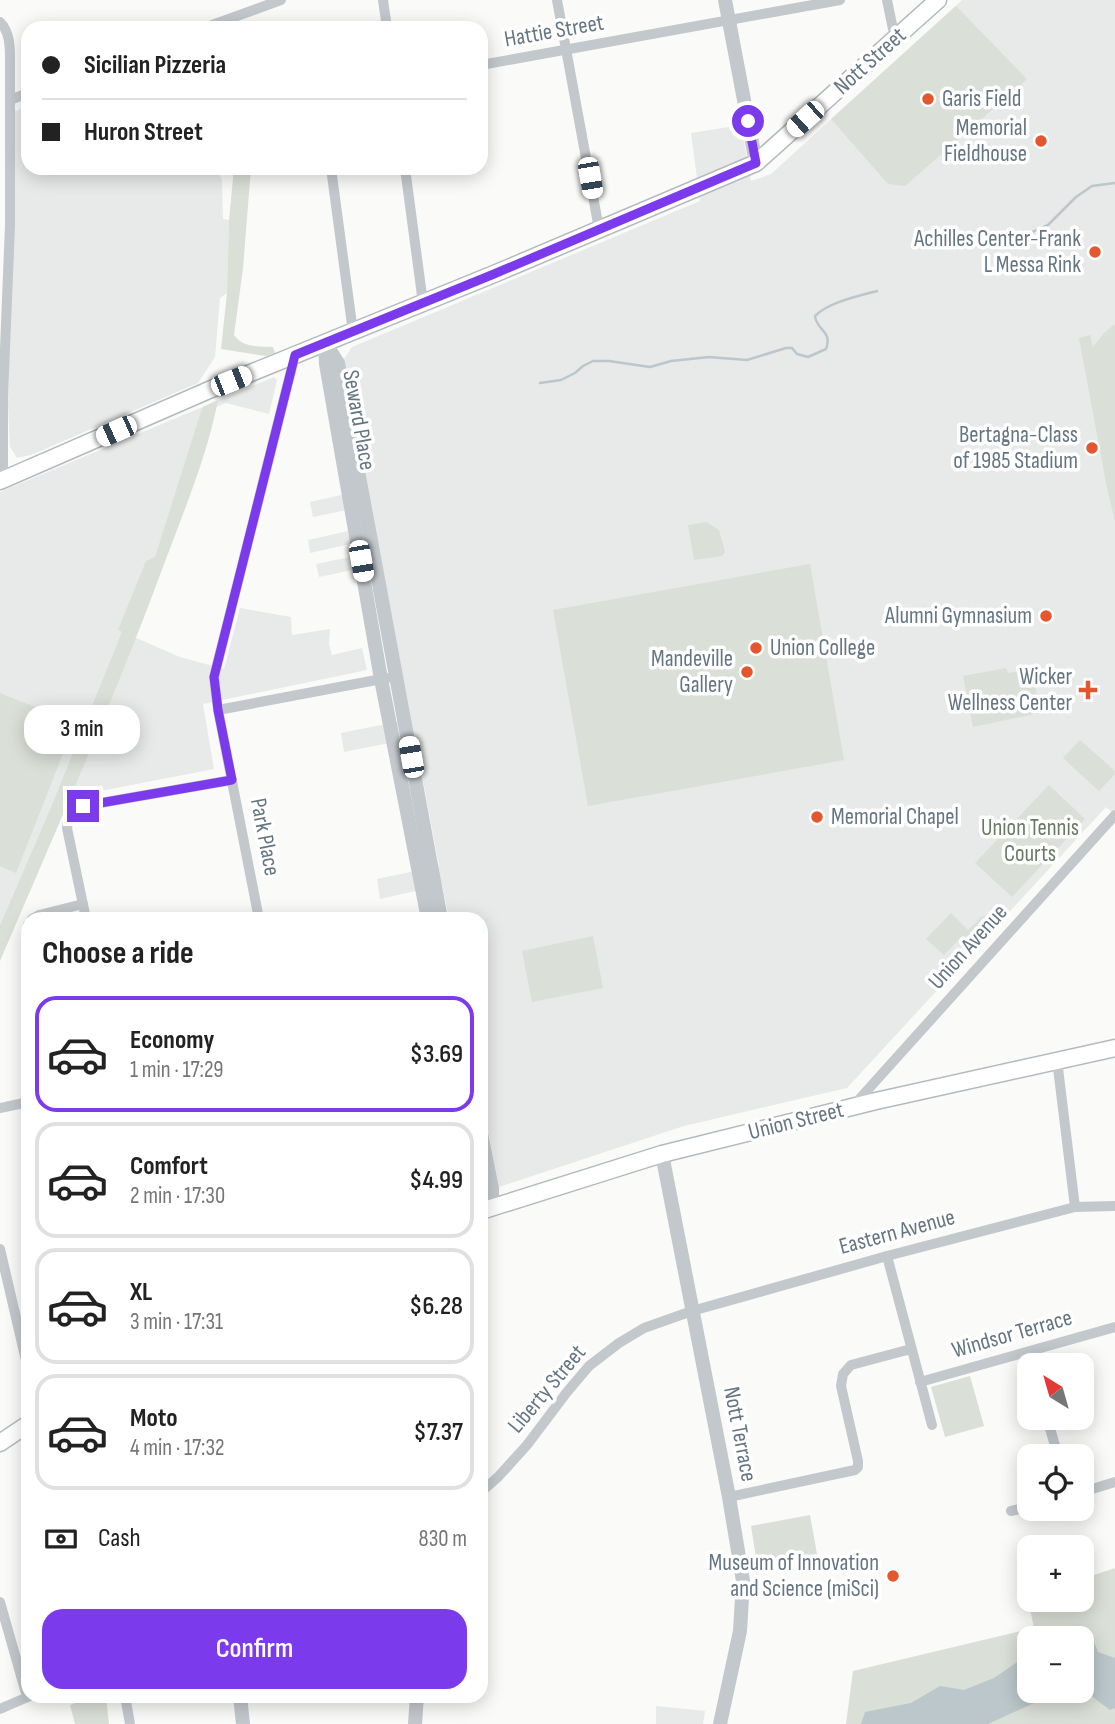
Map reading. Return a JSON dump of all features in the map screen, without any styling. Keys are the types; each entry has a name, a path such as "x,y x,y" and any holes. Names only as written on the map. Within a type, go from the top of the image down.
{"main road":[{"name":"Nott Street","path":"2,481 183,401 756,163 938,0"},
{"name":"Union Street","path":"488,1208 662,1154 852,1107 1115,1048"},
{"path":"0,1443 21,1429"}],"street":[{"path":"223,21 281,0"},
{"path":"383,0 386,21"},
{"path":"557,0 599,229"},
{"path":"725,0 756,163"},
{"name":"Hattie Street","path":"488,64 840,0"},
{"path":"887,0 895,39"},
{"path":"0,22 10,42 10,225 2,481"},
{"path":"10,100 21,96"},
{"path":"332,175 353,332"},
{"path":"406,175 423,303"},
{"name":"Seward Place","path":"325,343 338,363 440,912"},
{"name":"Seward Place","path":"325,343 326,365 381,679 427,912"},
{"name":"Park Place","path":"258,912 214,677 295,355"},
{"path":"218,710 397,677"},
{"path":"85,912 67,828 69,814 83,806 232,780"},
{"name":"Union Avenue","path":"852,1107 1115,816"},
{"path":"51,912 83,904"},
{"path":"1057,1060 1075,1207"},
{"path":"0,1108 21,1104"},
{"name":"Nott Terrace","path":"662,1154 742,1574 740,1631 720,1724"},
{"path":"488,1168 492,1188 488,1202"},
{"name":"Eastern Avenue","path":"692,1311 1075,1207 1115,1206"},
{"path":"0,1252 21,1340"},
{"path":"887,1256 932,1424"},
{"name":"Liberty Street","path":"488,1486 527,1445 589,1366 633,1334 659,1321 692,1311"},
{"name":"Windsor Terrace","path":"920,1382 1115,1327"},
{"path":"729,1497 855,1470 858,1461 841,1386 843,1374 851,1365 911,1349"},
{"path":"1094,1488 1115,1482"},
{"path":"1011,1511 1017,1510"},
{"path":"0,1602 21,1670"},
{"path":"0,1709 21,1700"},
{"path":"126,1703 130,1724"},
{"path":"241,1703 243,1724"},
{"path":"415,1724 416,1703"}],"shaded area":[{"name":"Union College","path":"962,0 1115,0 1115,815 1106,807 847,1088 684,1126 499,1187 488,1130 488,912 448,912 442,885 380,899 377,879 439,866 415,738 344,752 341,733 411,719 382,564 319,577 316,564 379,551 377,538 310,553 308,540 375,525 371,505 313,517 310,502 368,489 344,359 352,347 700,201 691,133 741,125 751,181 771,174"},
{"path":"21,109 21,175 220,175 223,219 229,220 227,293 220,298 215,357 198,383 31,455 17,458 10,447 8,406 15,111"},
{"path":"274,377 277,380 269,414 226,403 200,414 155,558 118,630 180,657 224,669 240,608 291,617 292,635 330,629 329,644 332,655 362,648 367,670 203,704 214,769 54,800 0,925 0,492"},
{"path":"1094,1642 1098,1652 1115,1658 1115,1708 1110,1710 1094,1698"},
{"path":"1017,1662 1017,1703 1034,1703 988,1724 861,1724 865,1712 911,1703 940,1686 964,1690 994,1678"},
{"path":"656,1706 705,1711 703,1724 656,1724"}],"green space":[{"name":"Garis Field","path":"956,6 1027,79 905,186 888,184 831,119"},
{"path":"233,175 250,175 243,268 234,335 246,344 273,347 275,353 266,356 221,349 227,293"},
{"path":"1115,324 1115,521 1079,338 1090,335 1093,347"},
{"path":"218,400 201,464 125,666 0,961 0,925 122,632 118,630 146,561 155,557 200,414 203,407"},
{"path":"706,522 719,530 725,552 722,556 694,560 688,525"},
{"path":"810,564 844,760 588,806 553,610"},
{"path":"1006,668 1008,673 1032,668 1040,713 973,727 963,676"},
{"path":"0,693 75,723 16,873 0,866"},
{"path":"1080,740 1115,771 1099,791 1063,758"},
{"name":"Union Tennis Courts","path":"1049,785 1085,819 1012,897 975,863"},
{"path":"951,913 968,930 984,915 993,925 972,946 962,936 944,955 926,939"},
{"path":"593,936 603,988 532,1002 522,951"},
{"path":"970,1376 984,1426 945,1437 931,1387"},
{"path":"810,1515 817,1554 757,1564 751,1526"},
{"path":"1115,1568 1115,1724 846,1724 853,1671 1017,1632 1017,1703 1094,1703 1094,1626 1034,1626 1031,1612 1094,1612 1094,1575"},
{"path":"107,1703 109,1724 75,1724 70,1705"}],"waterway":[{"path":"1021,237 1048,225 1076,197 1092,186 1115,183"},
{"path":"540,383 561,380 593,361 650,367 671,361 709,357 747,360 786,348 792,348 797,354 808,357 826,349 828,343 826,334 818,325 815,316 836,303 877,291"}],"place":[{"name":"Garis Field","path":"928,99"},
{"name":"Memorial Fieldhouse","path":"1041,141"},
{"name":"Achilles Center-Frank L Messa Rink","path":"1095,252"},
{"name":"Bertagna-Class of 1985 Stadium","path":"1092,448"},
{"name":"Alumni Gymnasium","path":"1046,616"},
{"name":"Union College","path":"756,648"},
{"name":"Mandeville Gallery","path":"747,672"},
{"name":"Wicker Wellness Center","path":"1088,690"},
{"name":"Memorial Chapel","path":"817,817"},
{"name":"Museum of Innovation and Science (miSci)","path":"893,1576"}],"route":[{"path":"83,806 232,780 214,677 295,355 756,163 748,121"}]}
